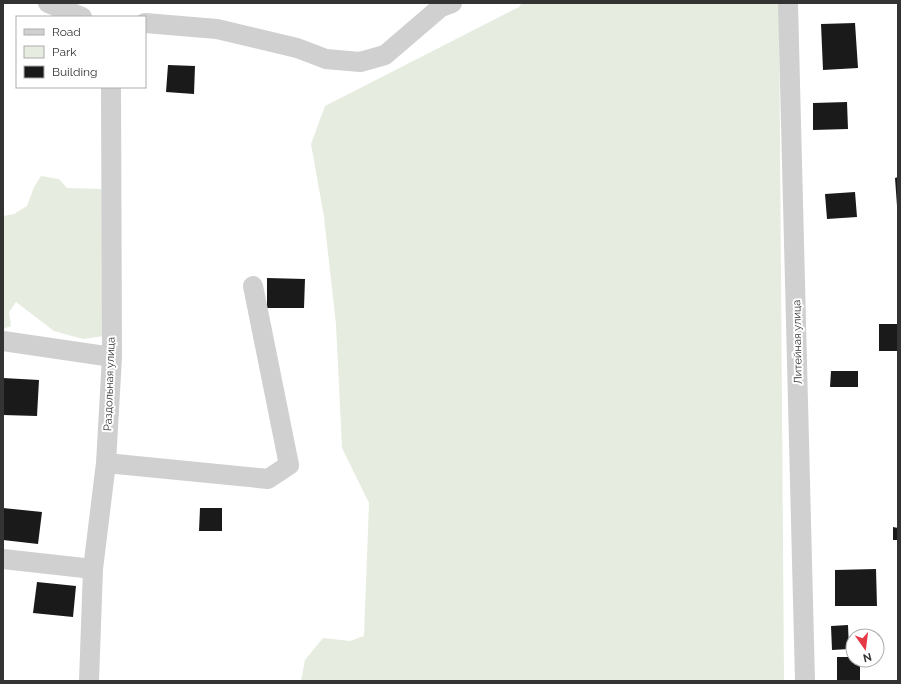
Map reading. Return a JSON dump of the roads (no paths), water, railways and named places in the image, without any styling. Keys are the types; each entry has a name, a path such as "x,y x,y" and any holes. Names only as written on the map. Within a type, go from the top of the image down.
{"street":[{"path":"48,3 80,16"},
{"path":"146,23 217,29 297,48 326,59 360,62 385,55 441,7 452,3"},
{"name":"Литейная улица","path":"788,3 805,681"},
{"name":"Раздольная улица","path":"89,681 93,569 106,463 112,357 111,88"},
{"path":"106,463 268,479 289,465 253,286"},
{"path":"3,341 112,357"},
{"path":"3,559 93,569"}]}
